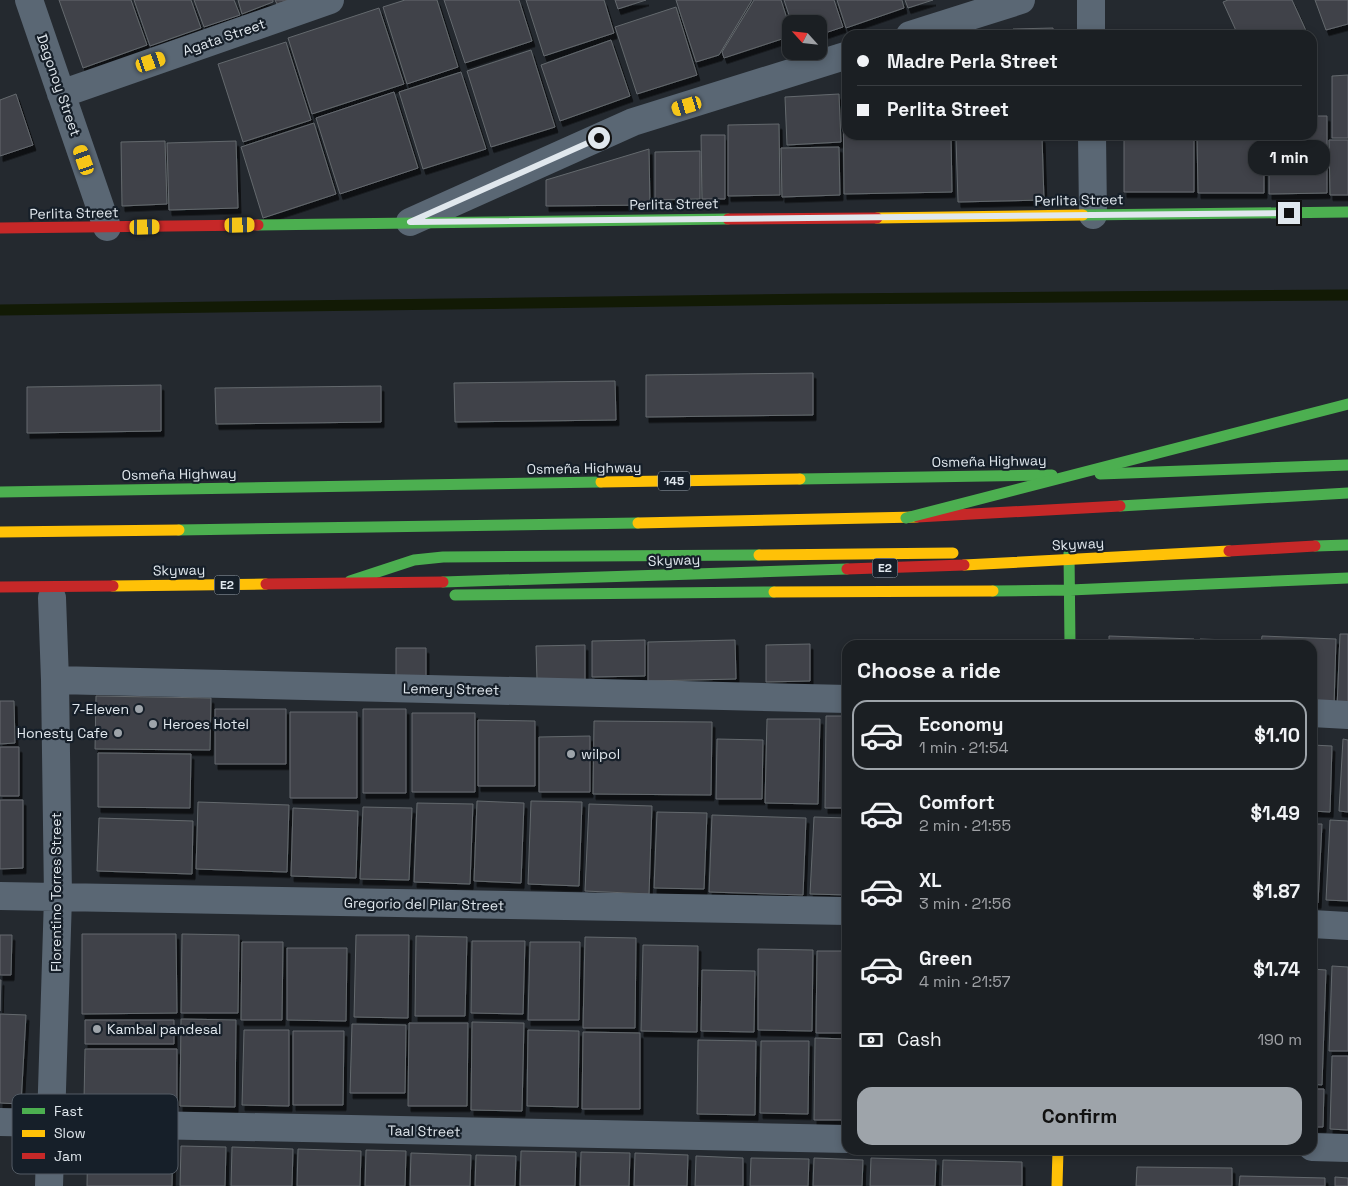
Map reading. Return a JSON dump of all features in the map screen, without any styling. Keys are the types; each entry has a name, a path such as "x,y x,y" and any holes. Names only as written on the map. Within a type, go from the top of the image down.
{"main road":[{"name":"Perlita Street","path":"0,228 1348,212"},
{"path":"906,518 1348,404"},
{"name":"Osmeña Highway","path":"0,492 1077,475 1348,465"},
{"path":"0,532 464,527 906,518 1348,492"},
{"path":"989,552 1069,552 1348,537"},
{"name":"Skyway","path":"0,587 464,582 940,566 1348,545"},
{"path":"1069,552 1070,640"},
{"path":"322,596 348,582 390,567 414,560 443,557 960,553"},
{"path":"441,595 1070,590 1348,578"},
{"path":"1057,1186 1058,1155"}],"street":[{"name":"Dagonoy Street","path":"30,0 107,227"},
{"name":"Agata Street","path":"62,94 330,0"},
{"path":"926,30 1021,0"},
{"path":"1091,0 1091,30"},
{"path":"410,222 633,122 842,57"},
{"path":"1092,140 1093,215"},
{"name":"Florentino Torres Street","path":"52,598 58,897 52,1094"},
{"name":"Lemery Street","path":"55,680 842,699"},
{"path":"1317,713 1348,714"},
{"name":"Gregorio del Pilar Street","path":"0,896 842,911"},
{"path":"1317,924 1348,926"},
{"name":"Taal Street","path":"178,1126 842,1139"},
{"path":"1317,1147 1348,1148"}],"building":[{"path":"59,0 131,0 147,45 83,68"},
{"path":"134,0 191,0 201,28 150,46"},
{"path":"194,0 234,0 240,15 204,27"},
{"path":"238,0 273,0 273,2 242,14"},
{"path":"275,0 289,0 277,4"},
{"path":"405,0 437,0 458,67 407,84 383,7"},
{"path":"444,0 519,0 532,41 465,63"},
{"path":"526,0 604,0 614,33 544,56"},
{"path":"615,0 646,0 618,9"},
{"path":"676,0 752,0 719,55 696,62"},
{"path":"754,0 781,0 786,15 782,15 782,39 724,58 722,52"},
{"path":"784,0 834,0 843,27 828,32 828,15 789,15"},
{"path":"837,0 902,0 904,8 846,28"},
{"path":"905,0 933,0 908,8"},
{"path":"1228,0 1292,0 1306,30 1236,30 1223,2"},
{"path":"1315,0 1348,0 1348,24 1326,30"},
{"path":"676,7 697,75 637,94 615,27"},
{"path":"379,8 404,84 312,114 288,38"},
{"path":"1053,28 1053,30 1013,30"},
{"path":"611,40 630,96 560,121 541,65"},
{"path":"286,42 311,120 243,142 218,64"},
{"path":"531,50 555,127 491,147 467,71"},
{"path":"461,72 486,149 423,169 399,92"},
{"path":"1348,75 1348,138 1332,138 1332,76"},
{"path":"394,92 418,168 340,194 316,118"},
{"path":"16,94 33,145 0,156 0,100"},
{"path":"839,94 841,142 787,145 785,97"},
{"path":"1317,116 1327,116 1327,193 1269,194 1269,140 1317,140"},
{"path":"314,123 336,194 263,218 241,147"},
{"path":"779,124 780,195 728,196 728,125"},
{"path":"701,135 725,135 725,199 702,199"},
{"path":"844,140 951,140 952,192 844,194"},
{"path":"956,140 1042,140 1044,200 958,202"},
{"path":"1124,140 1194,140 1194,192 1124,192"},
{"path":"1197,140 1264,140 1264,193 1198,193"},
{"path":"1329,140 1348,140 1348,195 1330,195"},
{"path":"165,141 167,204 122,206 121,142"},
{"path":"236,141 238,208 169,210 167,143"},
{"path":"839,147 840,195 782,197 781,148"},
{"path":"649,149 650,205 546,206 546,180"},
{"path":"700,151 700,199 655,200 655,152"},
{"path":"813,373 813,415 646,417 646,375"},
{"path":"615,381 616,420 455,422 454,383"},
{"path":"161,385 161,431 27,433 27,387"},
{"path":"381,386 381,422 216,424 215,388"},
{"path":"1340,634 1348,634 1348,709 1337,708"},
{"path":"1109,636 1194,639 1194,640 1109,640"},
{"path":"1262,636 1336,639 1334,706 1317,705 1317,640 1262,640"},
{"path":"645,640 645,676 592,677 592,641"},
{"path":"735,640 736,679 648,681 648,642"},
{"path":"810,644 810,681 766,682 766,645"},
{"path":"585,645 585,680 537,680 536,646"},
{"path":"396,648 426,648 426,676 396,676"},
{"name":"Heroes Hotel","path":"96,696 211,698 210,750 95,749"},
{"path":"0,701 14,701 15,743 0,744"},
{"path":"215,709 286,709 286,764 215,764"},
{"path":"363,709 406,709 406,793 363,793"},
{"path":"290,712 357,712 357,798 290,798"},
{"path":"412,713 475,713 475,792 412,792"},
{"path":"826,716 842,716 842,808 825,808"},
{"path":"767,719 820,719 818,804 765,803"},
{"path":"478,720 535,721 535,786 478,786"},
{"path":"594,721 712,722 711,795 593,794"},
{"path":"590,736 590,792 539,792 539,737"},
{"path":"717,739 763,740 762,799 716,799"},
{"path":"1343,739 1348,740 1348,812 1339,811"},
{"path":"1317,745 1332,746 1330,812 1317,811"},
{"path":"0,747 19,747 19,796 0,796"},
{"path":"98,753 191,754 190,808 98,807"},
{"path":"0,800 23,800 23,868 0,869"},
{"path":"477,801 524,803 521,883 474,881"},
{"path":"531,801 582,802 579,886 528,884"},
{"path":"198,802 289,805 287,872 196,869"},
{"path":"417,803 473,804 470,884 414,882"},
{"path":"589,804 652,806 649,894 585,891"},
{"path":"363,807 412,808 409,880 360,879"},
{"path":"293,808 358,811 356,878 291,876"},
{"path":"657,812 707,813 704,889 654,888"},
{"path":"712,815 806,818 803,895 709,892"},
{"path":"814,817 842,818 842,895 810,894"},
{"path":"99,818 193,821 192,874 97,871"},
{"path":"1330,820 1348,821 1348,901 1326,900"},
{"path":"1317,824 1322,824 1318,903"},
{"path":"82,934 176,934 177,1013 82,1014"},
{"path":"182,934 239,935 238,1013 181,1013"},
{"path":"0,935 12,935 11,975 0,975"},
{"path":"356,935 409,935 408,1018 354,1017"},
{"path":"416,936 467,937 465,1016 415,1016"},
{"path":"585,937 636,938 635,1028 583,1028"},
{"path":"472,941 525,941 523,1014 471,1013"},
{"path":"242,942 283,942 282,1020 241,1020"},
{"path":"530,942 580,942 579,1020 528,1020"},
{"path":"643,945 698,946 697,1032 641,1031"},
{"path":"287,948 347,948 346,1021 287,1020"},
{"path":"758,949 813,950 812,1031 758,1030"},
{"path":"817,951 842,951 842,1033 816,1033"},
{"path":"1332,966 1348,967 1348,1051 1329,1051"},
{"path":"1317,969 1326,970 1322,1085 1317,1084"},
{"path":"702,970 755,971 754,1032 701,1031"},
{"path":"0,1014 26,1015 22,1094 12,1094 12,1104 0,1103"},
{"path":"181,1019 236,1020 235,1107 180,1106"},
{"path":"85,1020 174,1020 174,1044 85,1044"},
{"path":"472,1022 524,1023 522,1111 471,1110"},
{"path":"409,1023 468,1023 467,1106 408,1106"},
{"path":"352,1024 406,1025 405,1093 350,1093"},
{"path":"244,1030 289,1030 289,1106 242,1105"},
{"path":"528,1030 579,1031 578,1107 527,1106"},
{"path":"293,1031 344,1031 343,1105 293,1105"},
{"path":"583,1032 640,1033 640,1109 582,1109"},
{"path":"815,1038 842,1039 842,1120 814,1120"},
{"path":"698,1040 756,1041 755,1115 697,1114"},
{"path":"761,1041 809,1041 808,1114 760,1113"},
{"path":"85,1049 177,1049 177,1094 84,1094"},
{"path":"1332,1056 1348,1056 1348,1130 1330,1129"},
{"path":"1317,1089 1324,1089 1323,1127 1317,1127"},
{"path":"181,1146 226,1147 225,1186 180,1186"},
{"path":"232,1147 293,1149 292,1186 231,1186"},
{"path":"298,1149 361,1151 360,1186 297,1186"},
{"path":"366,1150 406,1151 405,1186 365,1186"},
{"path":"521,1151 576,1152 575,1186 520,1186"},
{"path":"581,1152 630,1153 629,1186 580,1186"},
{"path":"411,1153 471,1155 470,1186 410,1186"},
{"path":"635,1153 688,1155 687,1186 634,1186"},
{"path":"476,1155 516,1156 515,1186 475,1186"},
{"path":"696,1156 743,1158 743,1186 695,1186"},
{"path":"751,1158 809,1159 808,1186 750,1186"},
{"path":"814,1158 863,1160 862,1186 813,1186"},
{"path":"871,1158 936,1160 935,1186 870,1186"},
{"path":"943,1160 1022,1162 1022,1186 942,1186"},
{"path":"1137,1167 1232,1168 1232,1186 1136,1186"},
{"path":"87,1174 172,1174 172,1186 87,1186"},
{"path":"1240,1176 1325,1178 1325,1186 1239,1186"},
{"path":"1335,1177 1348,1178 1348,1186 1335,1186"}],"waterway":[{"path":"0,310 824,299 1348,295"}],"traffic: fast":[{"path":"1083,215 1348,212"},
{"path":"258,225 728,219"},
{"path":"906,518 1348,404"},
{"path":"1100,474 1348,465"},
{"path":"800,479 1052,475"},
{"path":"0,492 601,482"},
{"path":"1120,506 1348,493"},
{"path":"179,530 638,523"},
{"path":"1315,546 1348,545"},
{"path":"1069,552 1070,640"},
{"path":"350,581 414,560 443,557 759,555"},
{"path":"443,582 847,569"},
{"path":"993,591 1070,590 1348,578"},
{"path":"455,595 774,592"}],"traffic: slow":[{"path":"877,218 1083,215"},
{"path":"601,482 800,479"},
{"path":"638,523 917,517"},
{"path":"0,532 179,530"},
{"path":"964,565 1229,551"},
{"path":"759,555 953,553"},
{"path":"113,586 266,584"},
{"path":"774,592 993,591"},
{"path":"1057,1186 1058,1155"}],"traffic: jam":[{"path":"728,219 877,218"},
{"path":"0,228 258,225"},
{"path":"917,517 1120,506"},
{"path":"1229,551 1315,546"},
{"path":"847,569 964,565"},
{"path":"266,584 443,582"},
{"path":"0,587 113,586"}],"place":[{"name":"7-Eleven","path":"139,709"},
{"name":"Heroes Hotel","path":"153,724"},
{"name":"Honesty Cafe","path":"118,733"},
{"name":"wilpol","path":"571,754"},
{"name":"Kambal pandesal","path":"97,1029"}],"route":[{"path":"599,138 410,222 1289,213"}]}
